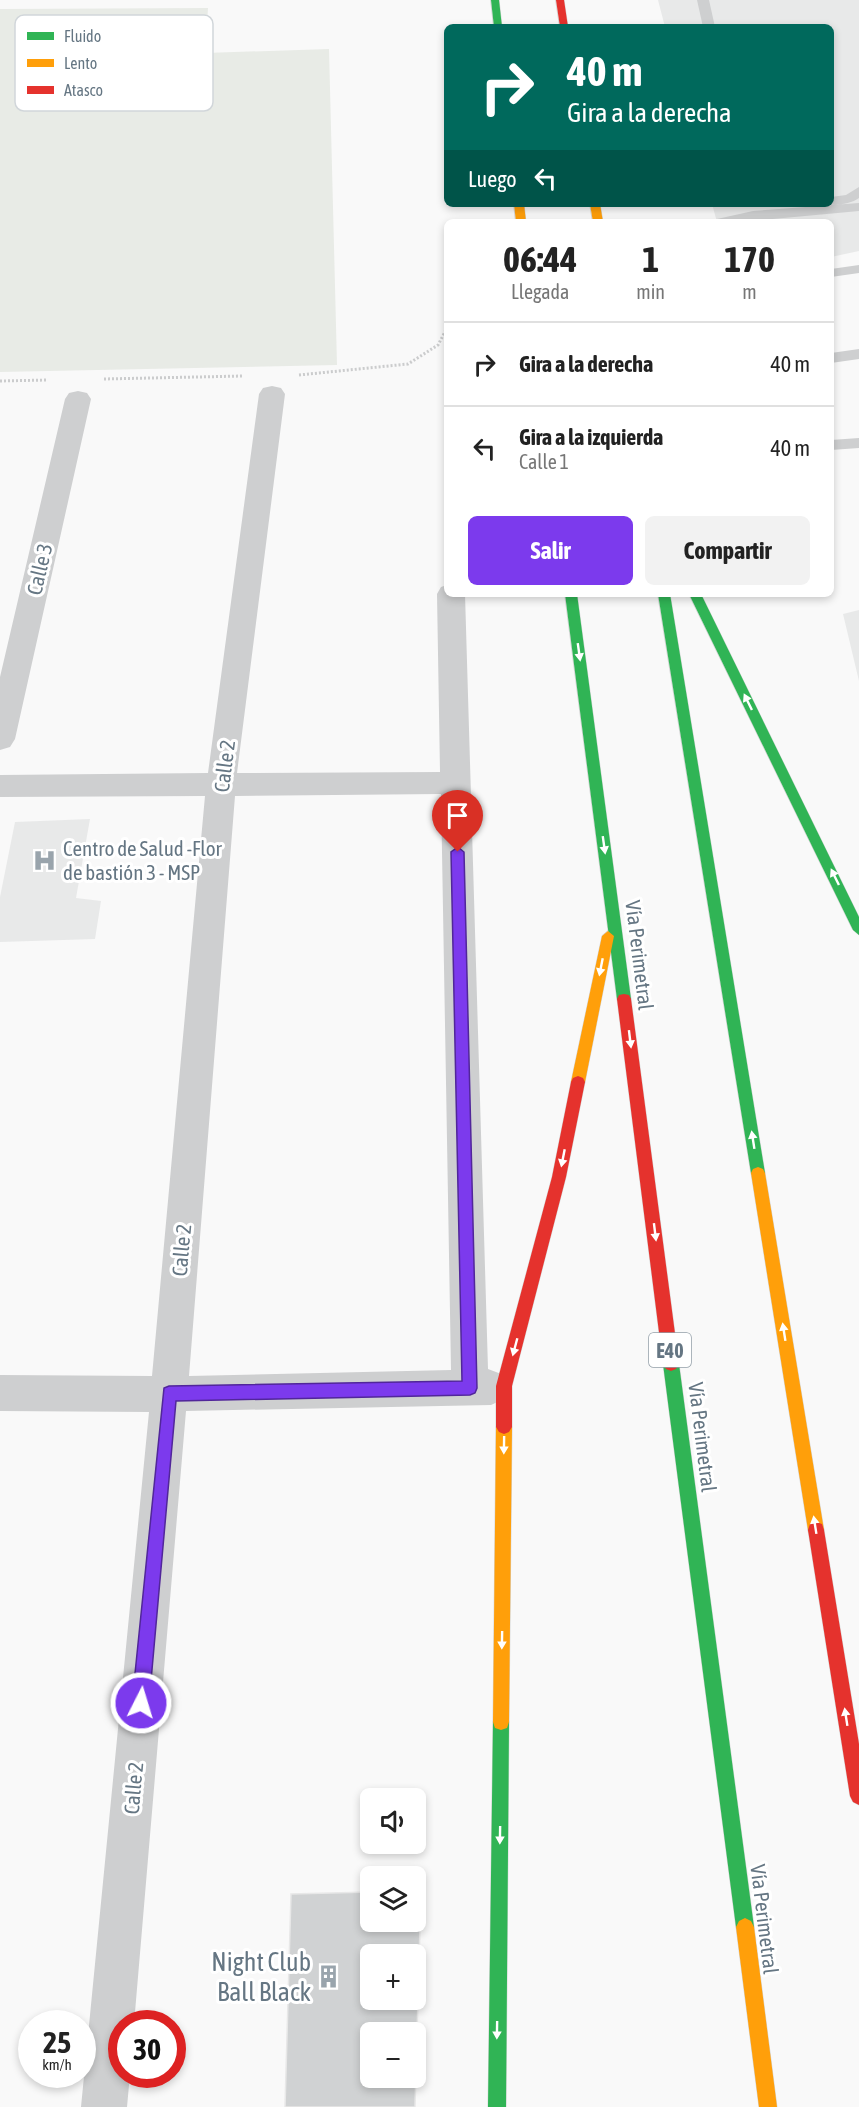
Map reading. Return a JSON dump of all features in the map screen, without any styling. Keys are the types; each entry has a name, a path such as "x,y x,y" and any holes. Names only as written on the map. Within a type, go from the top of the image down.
{"highway":[{"path":"495,0 498,24"},
{"path":"560,0 564,24"},
{"name":"Vía Perimetral","path":"571,597 768,2107"},
{"path":"664,597 859,1796"},
{"path":"696,597 859,930"},
{"path":"497,2107 487,1387 559,1177 613,910"}],"street":[{"name":"Calle 2","path":"104,2107 169,1394 221,785 274,382"},
{"name":"Calle 3","path":"0,739 87,389"},
{"path":"0,1393 169,1394 487,1387 456,783 451,597"},
{"path":"0,786 456,783"}],"lane":[{"path":"703,0 708,24"},
{"path":"834,201 850,198 859,191"},
{"path":"729,219 752,209 777,207"},
{"path":"752,209 859,207"},
{"path":"834,273 859,269"},
{"path":"834,358 859,354"},
{"path":"834,445 859,442"}],"path":[{"path":"87,389 274,382 408,364 438,345 444,334"},
{"path":"0,381 48,380"}],"shaded area":[{"path":"658,0 859,0 859,251 834,256 834,219 716,219 713,207 834,207 834,24 664,24"},
{"path":"208,8 208,15 15,15 15,111 213,111 213,53 329,49 337,365 0,372 0,9"},
{"path":"859,610 859,681 843,614"},
{"name":"Centro de Salud -Flor de bastión 3 - MSP","path":"90,819 76,898 101,901 95,939 0,942 0,897 15,822"}],"building":[{"name":"Night Club Ball Black","path":"360,1892 360,1932 420,1932 420,1944 360,1944 360,2010 418,2010 417,2022 360,2022 360,2088 416,2088 415,2107 285,2107 291,1894"}],"traffic: fast":[{"path":"495,0 498,24"},
{"path":"571,597 624,999"},
{"path":"664,597 758,1173"},
{"path":"696,597 859,930"},
{"path":"671,1364 745,1927"},
{"path":"497,2107 501,1722"}],"traffic: slow":[{"path":"519,207 521,219"},
{"path":"596,207 598,219"},
{"path":"578,1082 608,936"},
{"path":"758,1173 816,1530"},
{"path":"501,1722 504,1427"},
{"path":"745,1927 768,2107"}],"traffic: jam":[{"path":"560,0 564,24"},
{"path":"624,999 671,1364"},
{"path":"504,1427 504,1386 559,1177 578,1082"},
{"path":"816,1530 859,1796"}],"place":[{"name":"Centro de Salud -Flor de bastión 3 - MSP","path":"45,860"},
{"name":"Night Club Ball Black","path":"329,1977"}],"route":[{"path":"141,1703 169,1394 470,1388 458,852"}]}
